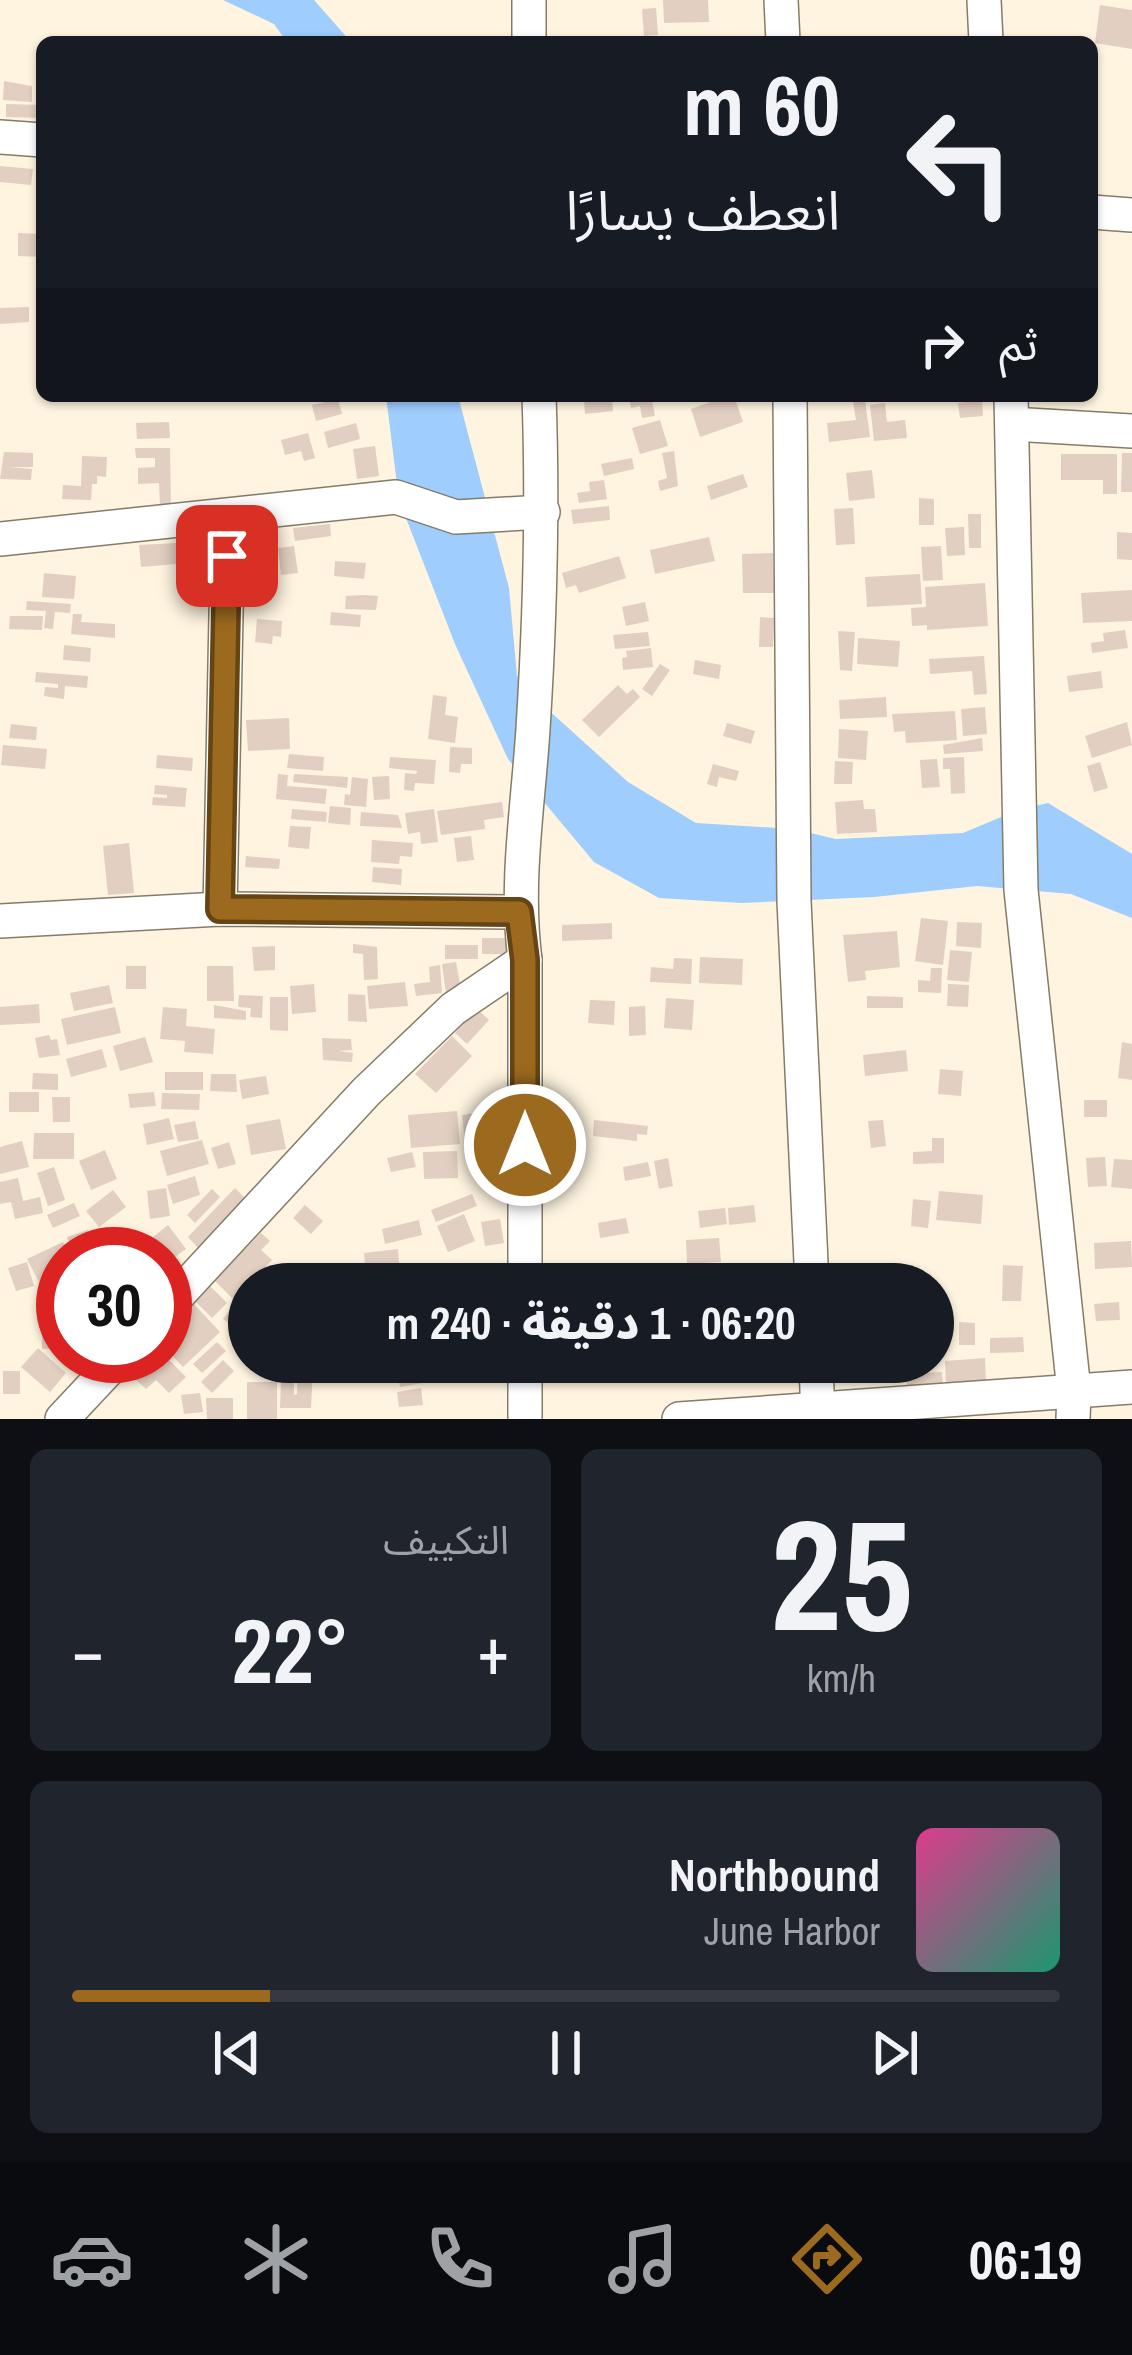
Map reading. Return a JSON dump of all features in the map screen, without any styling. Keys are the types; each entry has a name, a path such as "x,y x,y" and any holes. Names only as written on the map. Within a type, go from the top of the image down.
{"street":[{"path":"529,0 530,36"},
{"path":"781,0 783,36"},
{"path":"983,0 986,36"},
{"path":"0,137 36,140"},
{"path":"1098,212 1132,215"},
{"path":"525,1263 525,960 519,912 543,512 539,402"},
{"path":"790,402 794,901 811,1263"},
{"path":"1074,1405 1021,890 1012,410 1132,431"},
{"path":"0,539 396,497 456,517 543,512"},
{"path":"220,909 227,518"},
{"path":"0,921 220,909 519,912"},
{"path":"192,1280 366,1092 453,1009 525,960"},
{"path":"62,1419 96,1383"},
{"path":"524,1383 524,1419"},
{"path":"817,1383 819,1416"},
{"path":"679,1419 1074,1405 1132,1387"}],"water":[{"path":"223,0 314,0 346,36 283,36 274,24"},
{"path":"387,402 460,402 509,588 517,676 628,782 696,823 793,829 836,839 963,833 1048,803 1132,854 1132,918 1071,894 977,886 742,903 659,898 594,862 508,759 455,644 399,500"}],"building":[{"path":"663,0 708,0 709,22 664,23"},
{"path":"1100,5 1132,10 1132,49 1098,43"},
{"path":"656,8 658,35 644,36 642,9"},
{"path":"4,81 32,86 32,102 3,100"},
{"path":"6,104 36,105 36,118 6,117"},
{"path":"0,166 33,169 31,185 0,182"},
{"path":"18,233 36,234 36,257 18,256"},
{"path":"29,307 29,322 0,324 0,308"},
{"path":"339,402 342,414 316,421 312,405"},
{"path":"584,402 612,402 613,411 585,414"},
{"path":"630,402 652,402 655,416 642,418 640,406 631,408"},
{"path":"710,402 736,402 743,422 700,437 691,409"},
{"path":"853,402 865,402 870,437 829,442 827,423 856,420"},
{"path":"982,402 983,416 960,418 958,403"},
{"path":"885,403 887,422 905,420 907,438 874,441 870,405"},
{"path":"660,420 668,446 640,454 632,428"},
{"path":"169,422 170,438 137,439 136,423"},
{"path":"356,423 360,439 328,448 324,432"},
{"path":"308,433 315,458 304,461 301,451 285,455 281,440"},
{"path":"375,446 379,476 357,479 353,449"},
{"path":"135,448 170,448 171,507 160,507 159,483 138,484 138,468 155,467 155,458 136,458"},
{"path":"674,451 678,486 660,491 658,481 667,478 662,453"},
{"path":"4,452 33,453 33,467 9,467 32,469 31,480 0,479"},
{"path":"1122,453 1132,453 1132,492 1121,492"},
{"path":"1061,454 1117,454 1117,494 1103,494 1103,480 1061,480"},
{"path":"82,456 107,457 106,477 97,476 91,500 62,499 63,485 81,486"},
{"path":"632,458 634,469 604,476 601,464"},
{"path":"872,470 875,498 849,501 846,473"},
{"path":"743,474 748,487 711,500 707,486"},
{"path":"604,480 607,499 579,503 577,493 590,491 589,482"},
{"path":"919,498 934,499 934,525 919,525"},
{"path":"609,506 610,520 573,524 571,510"},
{"path":"853,508 855,544 836,545 834,509"},
{"path":"968,514 981,514 981,548 969,548"},
{"path":"330,524 331,536 295,541 293,528"},
{"path":"964,527 965,555 947,556 945,528"},
{"path":"1117,532 1132,533 1132,560 1117,559"},
{"path":"709,537 715,561 655,574 650,550"},
{"path":"176,543 177,564 141,567 139,545"},
{"path":"294,546 298,573 281,575 278,548"},
{"path":"941,546 943,580 923,581 921,547"},
{"path":"773,553 774,593 743,593 742,554"},
{"path":"619,556 626,578 579,593 576,585 566,588 562,573"},
{"path":"335,561 366,563 364,579 334,576"},
{"path":"44,573 76,576 74,599 42,597"},
{"path":"920,574 922,604 867,607 865,577"},
{"path":"985,583 988,626 927,630 927,625 912,626 911,608 926,607 925,587"},
{"path":"1132,590 1132,621 1083,623 1081,593"},
{"path":"346,596 378,596 376,610 345,609"},
{"path":"27,601 71,604 70,613 55,612 53,629 44,628 46,611 26,610"},
{"path":"645,602 649,621 626,626 622,607"},
{"path":"331,612 361,615 360,627 330,625"},
{"path":"73,614 82,614 81,622 115,624 115,638 71,634"},
{"path":"10,616 43,616 42,630 9,629"},
{"path":"760,617 774,618 773,647 759,647"},
{"path":"257,619 282,621 281,637 273,636 272,644 255,642"},
{"path":"1125,630 1128,648 1092,653 1091,643 1104,641 1103,633"},
{"path":"838,631 855,632 852,671 840,670"},
{"path":"648,632 650,646 615,649 613,635"},
{"path":"858,638 900,641 898,667 857,664"},
{"path":"64,645 91,648 90,662 63,660"},
{"path":"651,648 653,667 623,670 626,651"},
{"path":"984,656 987,694 974,695 972,671 930,674 929,659"},
{"path":"695,660 721,665 719,679 693,674"},
{"path":"660,664 670,670 652,696 642,689"},
{"path":"1101,671 1103,688 1069,692 1067,676"},
{"path":"36,672 88,676 87,688 65,686 64,699 44,696 45,687 58,688 58,684 35,682"},
{"path":"618,685 627,694 633,689 640,697 599,737 582,720"},
{"path":"433,695 447,697 445,715 458,717 455,743 428,739"},
{"path":"886,697 887,717 840,719 839,700"},
{"path":"985,707 987,734 963,736 961,709"},
{"path":"955,711 957,740 906,743 905,731 894,732 892,714"},
{"path":"289,718 290,749 248,751 246,720"},
{"path":"1127,722 1132,745 1092,758 1085,736"},
{"path":"727,723 755,731 751,744 723,736"},
{"path":"11,724 37,727 36,740 9,738"},
{"path":"839,729 868,731 866,760 838,758"},
{"path":"982,738 983,751 944,754 943,745"},
{"path":"3,745 47,749 45,769 1,765"},
{"path":"450,747 472,748 472,764 461,764 460,773 449,772"},
{"path":"289,754 324,757 323,771 287,768"},
{"path":"157,755 193,758 192,771 156,768"},
{"path":"390,757 436,760 434,784 415,783 414,791 404,790 405,773 417,771 389,768"},
{"path":"964,757 965,793 951,794 950,769 943,769 943,758"},
{"path":"937,759 940,787 922,788 920,760"},
{"path":"835,761 853,762 852,784 834,784"},
{"path":"1100,762 1108,788 1094,792 1087,766"},
{"path":"713,764 739,771 736,781 719,777 717,787 707,784"},
{"path":"278,774 288,775 287,786 327,789 325,804 276,799"},
{"path":"294,774 348,777 347,788 293,782"},
{"path":"389,776 390,799 374,800 372,777"},
{"path":"352,777 368,779 366,807 344,805"},
{"path":"155,785 187,788 185,807 152,805 153,797 167,798 154,794"},
{"path":"863,800 864,809 875,809 877,832 837,834 835,802"},
{"path":"502,802 504,817 484,820 485,829 441,835 437,811"},
{"path":"330,806 351,808 350,825 328,823"},
{"path":"292,809 327,812 326,822 291,819"},
{"path":"434,809 438,842 421,844 420,832 408,834 405,813"},
{"path":"361,812 398,815 402,828 360,826"},
{"path":"290,826 311,827 309,849 288,847"},
{"path":"471,836 474,860 457,862 454,838"},
{"path":"372,840 413,843 412,857 400,856 399,864 371,862"},
{"path":"129,843 134,893 108,895 103,846"},
{"path":"246,856 280,859 279,869 245,867"},
{"path":"373,867 402,869 401,885 372,882"},
{"path":"921,918 948,921 943,965 915,961"},
{"path":"957,922 982,923 981,948 956,946"},
{"path":"612,923 612,939 562,941 562,925"},
{"path":"897,931 900,967 865,971 866,980 848,982 843,935"},
{"path":"482,938 506,938 507,954 482,954"},
{"path":"353,944 377,947 378,979 364,980 363,954 353,953"},
{"path":"445,945 478,945 478,959 445,959"},
{"path":"275,946 275,970 254,971 252,947"},
{"path":"950,950 972,952 969,982 947,980"},
{"path":"700,957 743,959 742,985 699,983"},
{"path":"674,958 692,959 691,984 650,982 651,967 673,969"},
{"path":"456,962 461,989 447,1001 442,964"},
{"path":"440,965 442,993 416,996 414,984 430,982 429,967"},
{"path":"126,966 146,966 146,989 126,989"},
{"path":"207,966 233,966 234,1001 207,1001"},
{"path":"931,968 942,968 941,993 918,992 918,980 930,981"},
{"path":"405,982 408,1006 369,1009 367,986"},
{"path":"314,984 316,1012 292,1014 290,986"},
{"path":"948,984 969,985 968,1007 947,1006"},
{"path":"109,985 113,1003 74,1011 70,993"},
{"path":"348,994 365,995 367,1022 348,1021"},
{"path":"239,995 263,996 262,1018 250,1017 251,1008 238,1007"},
{"path":"867,996 903,997 903,1008 867,1008"},
{"path":"270,997 288,997 288,1031 270,1030"},
{"path":"666,998 694,1000 692,1030 664,1028"},
{"path":"590,1000 615,1001 614,1025 588,1023"},
{"path":"39,1004 40,1023 0,1025 0,1007"},
{"path":"214,1005 246,1011 246,1020 214,1018"},
{"path":"645,1006 646,1035 629,1036 629,1007"},
{"path":"115,1007 121,1033 67,1045 61,1019"},
{"path":"163,1007 187,1009 186,1026 215,1029 213,1054 184,1052 185,1041 160,1039"},
{"path":"477,1009 489,1020 467,1044 455,1033"},
{"path":"49,1035 57,1039 60,1055 39,1058 35,1038"},
{"path":"452,1036 472,1056 436,1093 415,1074"},
{"path":"145,1037 153,1062 120,1071 113,1046"},
{"path":"322,1038 351,1039 352,1050 338,1051 353,1053 352,1062 323,1060"},
{"path":"1122,1042 1132,1044 1132,1080 1118,1078"},
{"path":"102,1049 107,1067 71,1077 66,1059"},
{"path":"906,1050 908,1071 865,1076 863,1055"},
{"path":"940,1069 963,1071 961,1096 938,1094"},
{"path":"165,1072 203,1072 203,1090 165,1090"},
{"path":"33,1073 58,1074 58,1090 32,1089"},
{"path":"211,1074 236,1074 237,1092 210,1091"},
{"path":"266,1076 269,1094 242,1099 239,1080"},
{"path":"9,1092 39,1092 39,1112 9,1112"},
{"path":"154,1092 156,1106 130,1108 128,1094"},
{"path":"162,1093 200,1094 199,1110 161,1109"},
{"path":"52,1097 70,1097 70,1122 53,1122"},
{"path":"1084,1100 1107,1100 1107,1117 1084,1117"},
{"path":"457,1111 460,1144 411,1148 408,1115"},
{"path":"476,1113 479,1140 465,1142 462,1115"},
{"path":"169,1118 174,1139 147,1145 143,1124"},
{"path":"280,1119 286,1149 251,1155 246,1125"},
{"path":"594,1120 648,1126 647,1135 637,1134 637,1141 593,1136"},
{"path":"883,1120 886,1146 871,1148 868,1121"},
{"path":"195,1121 199,1139 178,1142 174,1125"},
{"path":"34,1133 74,1133 74,1159 33,1159"},
{"path":"932,1138 944,1138 944,1163 913,1164 913,1152 932,1151"},
{"path":"202,1140 209,1164 167,1176 160,1151"},
{"path":"22,1141 29,1167 0,1174 0,1147"},
{"path":"229,1142 236,1164 218,1169 211,1148"},
{"path":"105,1150 117,1179 91,1190 79,1161"},
{"path":"457,1151 458,1178 424,1179 423,1152"},
{"path":"412,1152 416,1167 391,1172 387,1158"},
{"path":"1105,1157 1107,1186 1088,1187 1086,1158"},
{"path":"668,1158 673,1186 659,1189 654,1161"},
{"path":"1114,1159 1132,1160 1132,1189 1111,1187"},
{"path":"648,1162 651,1176 625,1181 623,1167"},
{"path":"54,1167 65,1200 48,1206 37,1173"},
{"path":"195,1176 200,1195 173,1204 167,1185"},
{"path":"18,1178 23,1201 40,1197 43,1213 15,1219 11,1202 0,1204 0,1182"},
{"path":"166,1188 170,1216 150,1219 147,1191"},
{"path":"235,1188 247,1200 199,1249 192,1233"},
{"path":"212,1189 220,1197 195,1223 187,1215"},
{"path":"113,1190 126,1207 99,1227 86,1211"},
{"path":"939,1191 983,1195 981,1224 936,1220"},
{"path":"472,1194 477,1206 436,1222 431,1210"},
{"path":"913,1199 931,1201 928,1228 911,1226"},
{"path":"74,1203 80,1216 53,1227 47,1215"},
{"path":"305,1205 323,1221 311,1234 293,1218"},
{"path":"754,1205 756,1222 729,1225 728,1208"},
{"path":"725,1208 727,1224 700,1228 698,1211"},
{"path":"464,1214 475,1241 448,1252 437,1226"},
{"path":"626,1218 629,1233 600,1238 598,1223"},
{"path":"500,1219 504,1243 485,1246 481,1222"},
{"path":"419,1220 422,1235 385,1244 382,1229"},
{"path":"261,1233 270,1241 261,1250 272,1260 269,1263 231,1263"},
{"path":"719,1238 721,1262 687,1263 686,1240"},
{"path":"1131,1241 1132,1267 1095,1269 1094,1243"},
{"path":"398,1249 399,1263 365,1263 364,1253"},
{"path":"36,1255 36,1276 27,1259"},
{"path":"27,1262 34,1286 16,1291 8,1268"},
{"path":"1003,1265 1023,1266 1021,1301 1002,1301"},
{"path":"228,1266 228,1294 214,1280"},
{"path":"208,1284 227,1303 212,1318 193,1299"},
{"path":"1119,1302 1120,1320 1096,1321 1094,1304"},
{"path":"192,1304 220,1332 192,1358"},
{"path":"959,1322 975,1323 975,1345 959,1345"},
{"path":"1023,1337 1024,1352 990,1353 990,1338"},
{"path":"217,1342 226,1351 202,1373 193,1364"},
{"path":"36,1350 36,1380 21,1367"},
{"path":"985,1358 986,1384 946,1386 954,1383 954,1360"},
{"path":"223,1360 228,1365 228,1377 212,1393 201,1382"},
{"path":"3,1371 20,1371 20,1394 3,1394"},
{"path":"159,1383 180,1383 169,1393"},
{"path":"247,1383 277,1383 277,1419 247,1419"},
{"path":"281,1383 294,1383 297,1394 297,1383 312,1383 311,1408 280,1408"},
{"path":"907,1383 943,1383 943,1386 907,1388"},
{"path":"421,1388 423,1405 399,1407 397,1392"},
{"path":"200,1393 203,1412 184,1414 181,1395"},
{"path":"206,1398 233,1398 233,1419 207,1419"}],"route":[{"path":"227,556 220,909 519,912 525,960 525,1145"}]}
